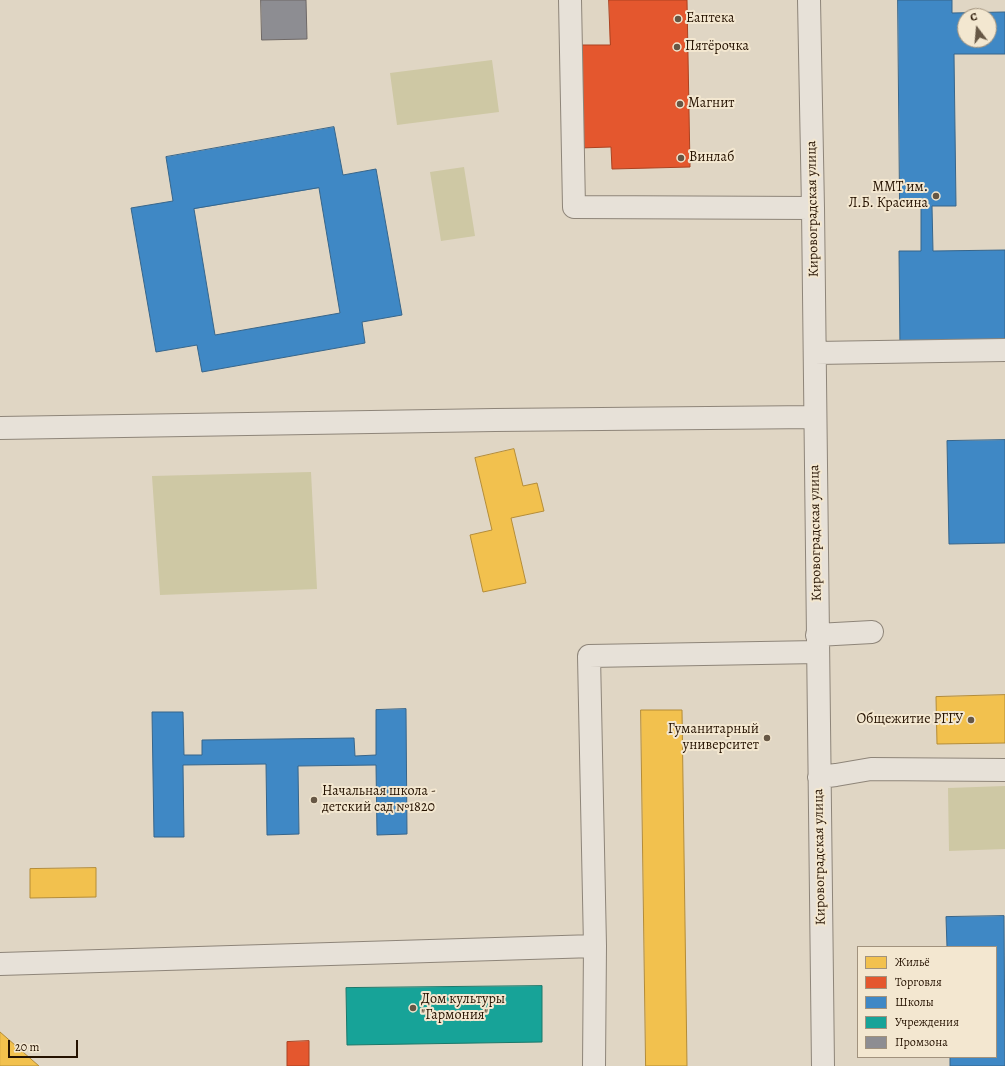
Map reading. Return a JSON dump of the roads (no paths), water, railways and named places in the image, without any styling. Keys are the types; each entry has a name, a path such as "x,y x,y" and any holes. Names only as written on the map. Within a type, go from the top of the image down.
{"street":[{"path":"570,0 574,207 813,208"},
{"name":"Кировоградская улица","path":"809,0 815,353 817,644 823,1066"},
{"path":"815,353 1005,350"},
{"path":"0,428 487,420 815,417"},
{"path":"594,1066 595,946 589,656 817,644 872,632"},
{"path":"819,777 871,769 1005,770"},
{"path":"0,964 595,946"}],"place":[{"name":"Еаптека","path":"678,19"},
{"name":"Пятёрочка","path":"677,47"},
{"name":"Магнит","path":"680,104"},
{"name":"Винлаб","path":"681,158"},
{"name":"ММТ им. Л.Б. Красина","path":"936,196"},
{"name":"Общежитие РГГУ","path":"971,720"},
{"name":"Гуманитарный университет","path":"767,738"},
{"name":"Начальная школа - детский сад №1820","path":"314,800"},
{"name":"Дом культуры \"Гармония\"","path":"413,1008"}]}
